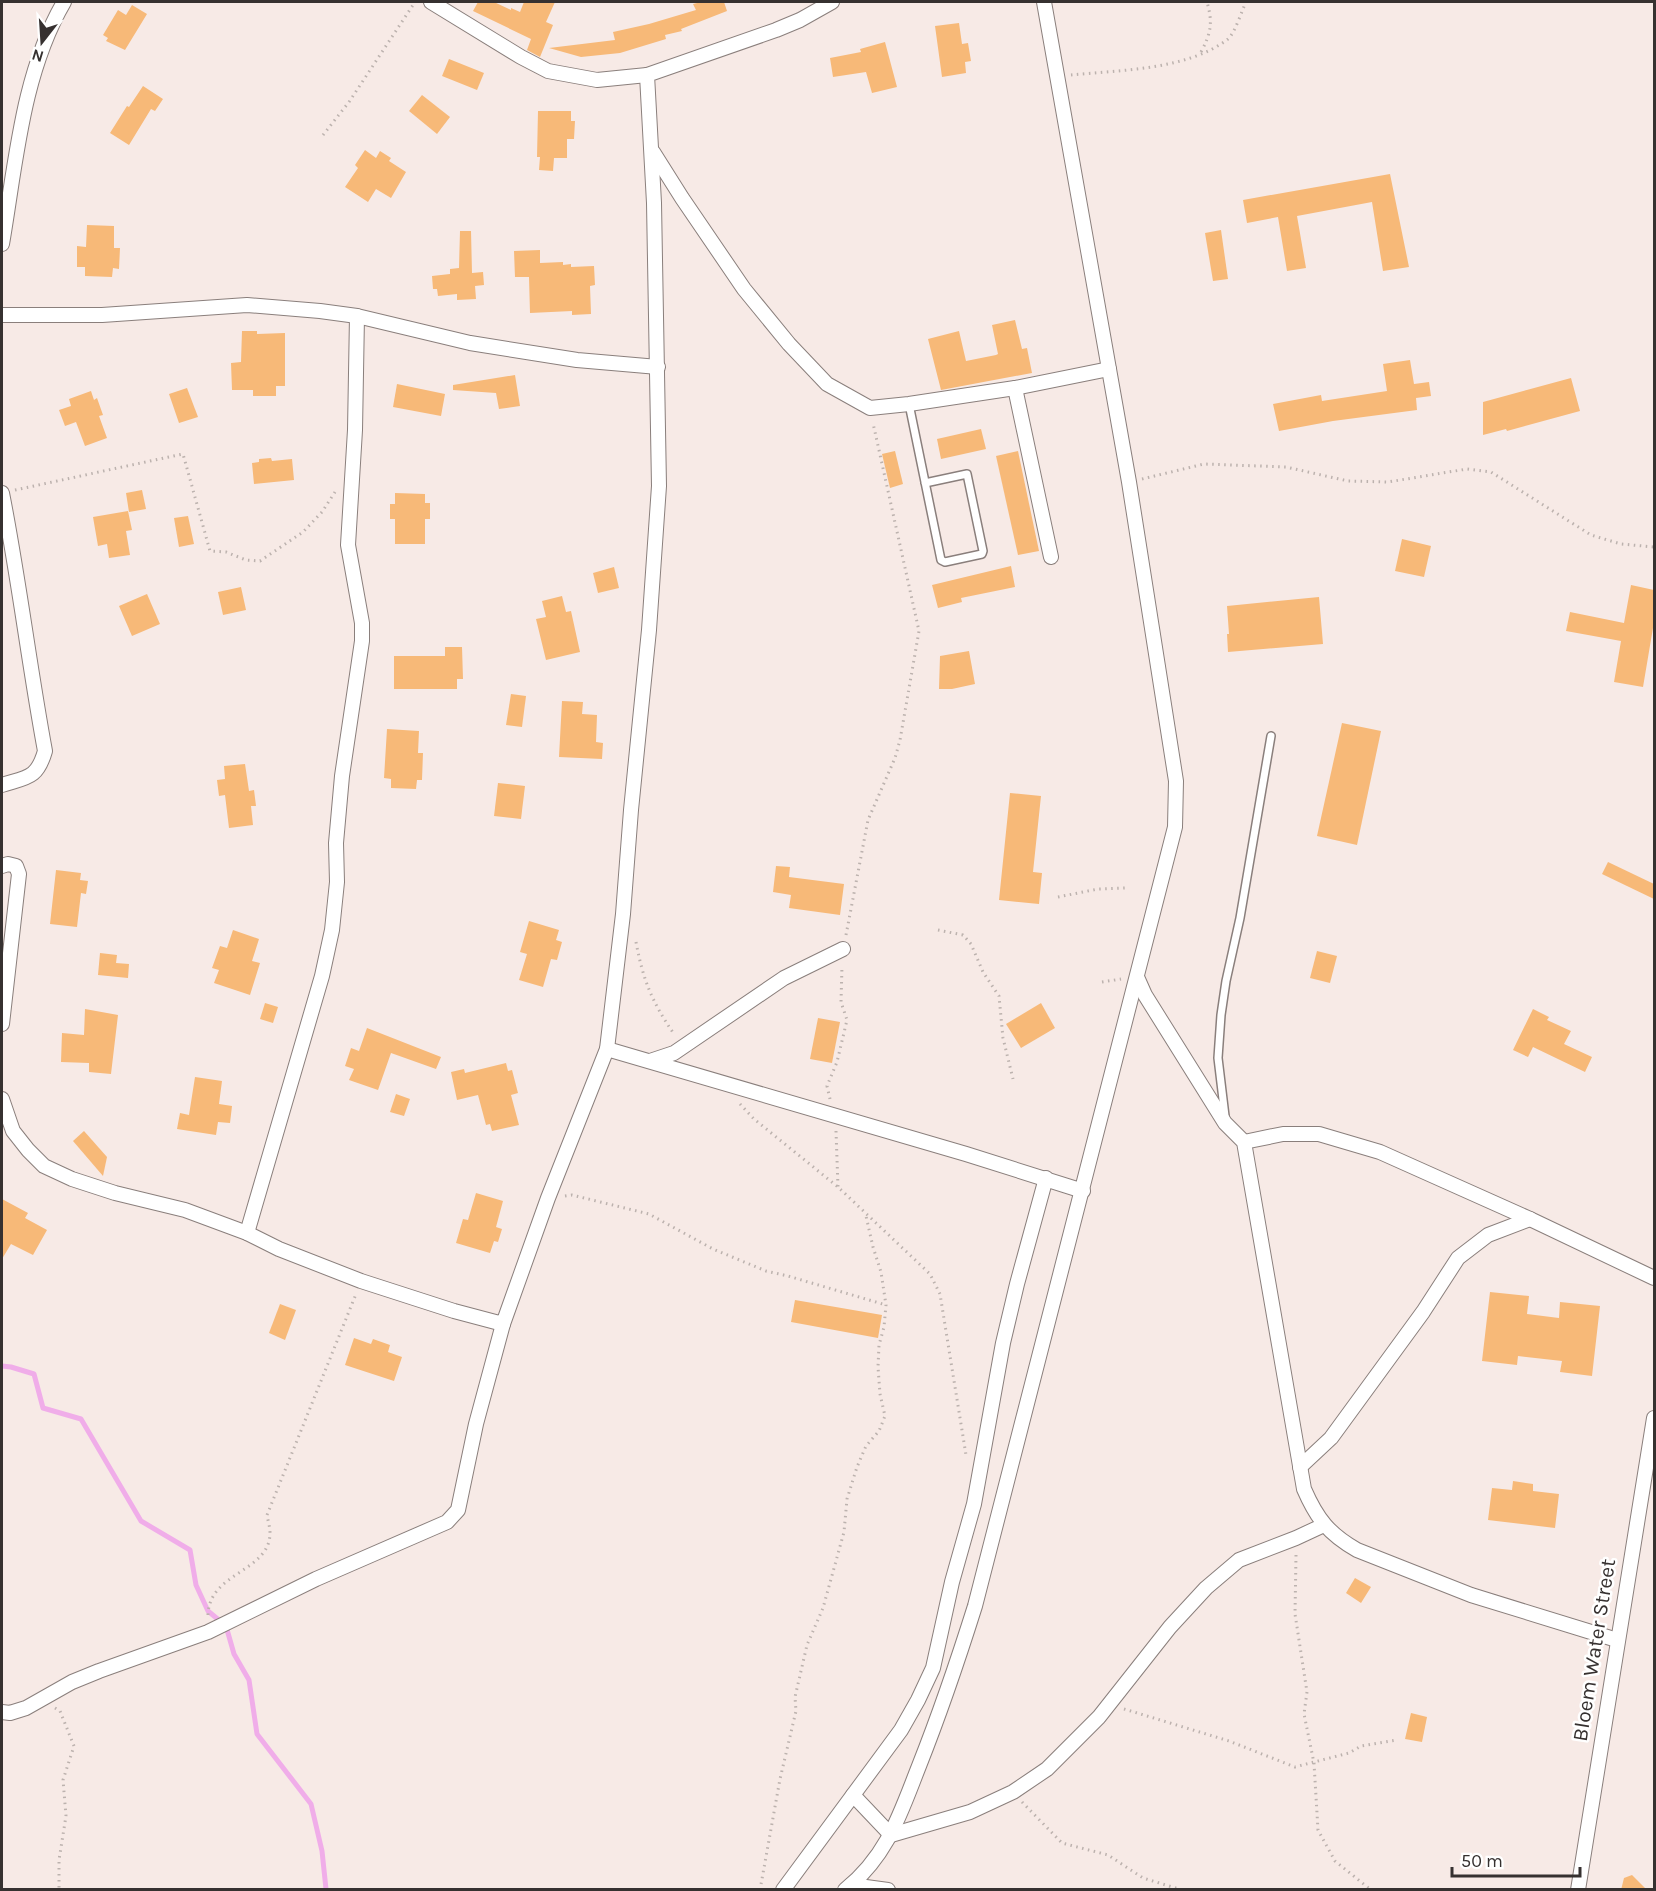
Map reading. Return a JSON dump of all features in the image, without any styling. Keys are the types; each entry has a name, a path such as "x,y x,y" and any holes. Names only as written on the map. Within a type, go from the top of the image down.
{"street":[{"path":"2,244 27,97 47,32 64,2"},
{"path":"431,2 548,71 597,80 647,75 776,30 832,2"},
{"path":"848,1887 871,1864 891,1835 940,1713 975,1606 1175,827 1176,781 1109,369 1044,2"},
{"path":"2,1712 10,1713 26,1708 72,1682 208,1632 316,1579 447,1522 458,1510 476,1424 503,1324 548,1198 607,1049 623,914 654,574 659,486 652,150 647,75"},
{"path":"652,150 744,289 800,357 826,384 870,408 1014,388 1109,369"},
{"path":"2,315 102,315 247,305 357,316 470,343 577,360 658,367"},
{"path":"247,1233 322,975 332,930 338,882 336,843 342,776 362,641 362,623 348,545 353,483 357,316"},
{"path":"1014,388 1051,557"},
{"path":"2,785 33,774 41,766 45,751 28,655 7,492"},
{"path":"2,866 13,864 19,874 2,1024"},
{"path":"648,1062 664,1058 684,1047 784,978 843,949"},
{"path":"1137,977 1145,995 1225,1123 1244,1142 1304,1489 1313,1510 1324,1525 1357,1550 1461,1591 1617,1640"},
{"path":"607,1049 835,1115 1083,1191"},
{"path":"2,1099 13,1131 44,1166 72,1179 185,1210 247,1233 279,1249 361,1281 503,1324"},
{"path":"1244,1142 1283,1134 1319,1134 1380,1152 1654,1278"},
{"path":"783,1890 901,1730 933,1668 952,1582 974,1504 1003,1344 1046,1178"},
{"path":"1300,1467 1331,1438 1423,1312 1458,1258 1488,1235 1530,1219"},
{"name":"Bloem Water Street","path":"1578,1890 1654,1418"},
{"path":"891,1835 970,1812 1013,1792 1047,1769 1099,1717 1170,1627 1206,1588 1239,1560 1324,1525"},
{"path":"853,1795 891,1835"},
{"path":"848,1887 888,1890"}],"lane":[{"path":"909,404 942,561 982,554 967,474 926,483"},
{"path":"1225,1123 1218,1058 1221,1015 1271,736"}],"path":[{"path":"323,135 349,102 415,2"},
{"path":"1200,54 1208,38 1212,19 1208,2"},
{"path":"1058,77 1168,65 1200,54 1230,38 1246,2"},
{"path":"838,1187 835,1115 826,1086 837,1062 847,1020 841,1002 843,949 868,820 895,758 900,740 904,705 919,631 870,408"},
{"path":"7,492 183,454 210,551 226,552 246,560 260,561 303,532 322,512 333,493 353,483"},
{"path":"1128,482 1204,465 1286,467 1348,481 1388,482 1467,469 1491,472 1591,535 1621,544 1654,547"},
{"path":"1058,897 1098,889 1125,888"},
{"path":"938,930 963,935 971,944 983,972 999,996 1002,1038 1013,1079"},
{"path":"635,937 640,966 656,1008 684,1047"},
{"path":"719,1082 754,1119 838,1187 930,1274 940,1294 967,1458"},
{"path":"548,1198 572,1196 649,1214 713,1249 766,1271 886,1305"},
{"path":"760,1890 796,1711 795,1697 807,1645 823,1608 844,1532 847,1498 857,1467 867,1446 879,1431 885,1416 880,1394 878,1367 879,1345 884,1327 886,1305 881,1272 865,1214"},
{"path":"208,1632 208,1611 217,1589 256,1562 267,1548 270,1534 267,1515 361,1281"},
{"path":"1296,1538 1295,1614 1307,1692 1304,1714 1314,1763 1318,1830 1335,1861 1371,1890"},
{"path":"40,1701 60,1711 75,1746 63,1780 66,1816 59,1860 59,1890"},
{"path":"1108,1704 1229,1741 1295,1767 1349,1753 1361,1746 1396,1740"},
{"path":"1013,1792 1062,1843 1108,1855 1143,1878 1182,1890"}],"building":[{"path":"478,2 494,2 520,12 524,2 555,2 546,22 553,25 540,57 527,50 531,39 473,11"},
{"path":"724,2 727,11 681,29 682,31 665,35 666,39 620,53 581,57 549,48 615,40 613,32 696,10 693,4"},
{"path":"132,5 147,14 125,50 106,41 108,38 103,35 118,10 126,15"},
{"path":"959,23 962,44 968,43 971,61 965,62 966,73 942,77 935,26"},
{"path":"885,42 897,87 872,93 866,72 833,77 830,58 861,52 860,49"},
{"path":"449,59 484,73 477,90 442,76"},
{"path":"143,86 163,99 155,111 151,109 129,145 110,133"},
{"path":"422,95 450,117 437,134 409,111"},
{"path":"538,111 571,111 571,121 575,121 574,139 567,139 567,158 554,158 553,171 539,170"},
{"path":"365,150 376,158 380,151 391,158 389,161 406,172 391,198 376,189 368,202 345,187 358,168 355,165"},
{"path":"1390,174 1409,267 1383,271 1372,202 1297,216 1306,268 1287,271 1278,217 1247,223 1243,200"},
{"path":"87,225 114,226 114,248 120,248 119,269 113,268 112,277 85,276 85,267 77,267 77,246 86,247"},
{"path":"1221,230 1228,279 1213,281 1205,233"},
{"path":"460,231 471,231 472,273 483,272 484,285 475,286 476,299 457,300 457,294 438,296 437,289 433,289 432,276 450,274 450,269 459,268"},
{"path":"540,250 540,263 563,262 563,265 571,264 571,267 594,266 595,285 590,286 591,314 572,315 572,311 530,313 529,277 515,277 514,251"},
{"path":"1015,320 1022,349 1027,348 1032,373 941,390 928,339 959,331 966,361 996,355 998,354 992,325"},
{"path":"242,331 257,331 257,334 285,333 285,386 276,386 276,396 253,396 253,390 232,390 231,363 241,362"},
{"path":"1410,360 1414,384 1429,382 1431,396 1416,398 1417,410 1279,431 1273,404 1321,395 1322,401 1387,391 1383,364"},
{"path":"515,375 520,406 499,409 496,393 453,390 453,385"},
{"path":"1571,378 1580,411 1507,431 1506,429 1483,435 1483,402"},
{"path":"397,384 445,394 441,416 393,407"},
{"path":"187,388 198,417 179,423 169,394"},
{"path":"91,391 94,400 97,398 103,415 99,416 107,438 85,446 76,422 65,426 59,410 71,406 69,399"},
{"path":"981,429 986,449 941,459 937,439"},
{"path":"895,451 903,484 890,488 882,454"},
{"path":"1018,451 1039,551 1018,555 996,456"},
{"path":"271,458 272,461 292,459 294,480 254,484 252,463 259,462 259,459"},
{"path":"142,490 146,509 129,512 126,493"},
{"path":"395,493 425,494 425,503 430,503 430,519 425,519 425,544 395,544 395,519 390,519 390,504 395,504"},
{"path":"128,511 132,530 126,531 130,555 109,558 107,544 98,546 93,517"},
{"path":"188,516 194,544 179,547 174,518"},
{"path":"1402,539 1431,546 1424,577 1395,571"},
{"path":"1011,566 1015,587 961,598 962,602 938,608 932,585"},
{"path":"614,567 619,588 598,593 593,573"},
{"path":"1631,585 1654,590 1654,622 1643,687 1614,682 1621,641 1566,631 1570,612 1624,623"},
{"path":"241,587 246,610 223,615 218,592"},
{"path":"147,594 160,624 132,636 119,606"},
{"path":"562,596 566,612 571,611 580,652 546,660 536,619 546,617 542,601"},
{"path":"1319,597 1323,644 1228,652 1227,606"},
{"path":"445,647 462,647 463,679 457,679 457,689 394,689 394,656 445,656"},
{"path":"969,651 975,684 939,689 940,656"},
{"path":"511,694 526,696 522,727 506,725"},
{"path":"562,701 583,702 582,714 597,715 596,742 603,743 602,759 559,757"},
{"path":"1342,723 1381,731 1357,845 1317,836"},
{"path":"387,729 419,731 418,753 423,753 422,780 417,780 416,789 391,788 391,779 384,778"},
{"path":"245,764 249,791 254,790 256,806 251,806 253,825 229,828 225,795 219,796 217,780 225,779 224,766"},
{"path":"498,783 525,786 521,819 494,816"},
{"path":"1010,793 1041,796 1033,872 1042,873 1039,904 999,900"},
{"path":"1608,862 1654,884 1654,899 1602,874"},
{"path":"776,866 790,867 789,877 844,884 840,915 789,908 791,895 773,892"},
{"path":"56,870 81,873 80,880 88,881 86,894 81,893 77,927 50,924"},
{"path":"529,921 559,930 556,940 562,942 557,960 551,959 543,987 519,980 527,954 520,952"},
{"path":"233,930 259,939 252,961 260,963 250,995 214,983 219,970 212,968 220,946 227,948"},
{"path":"1317,951 1337,956 1330,983 1310,978"},
{"path":"100,953 117,955 116,963 129,964 128,978 98,975"},
{"path":"265,1003 278,1007 273,1023 260,1019"},
{"path":"1041,1003 1055,1028 1021,1048 1006,1024"},
{"path":"85,1009 118,1015 111,1074 89,1072 89,1063 61,1062 62,1033 84,1035"},
{"path":"1533,1009 1549,1017 1547,1020 1571,1031 1564,1044 1592,1057 1585,1072 1533,1047 1528,1057 1513,1050"},
{"path":"818,1018 840,1022 832,1063 810,1059"},
{"path":"367,1028 441,1057 436,1069 391,1053 378,1090 349,1080 354,1069 345,1066 351,1048 359,1051"},
{"path":"506,1063 508,1071 512,1070 518,1093 511,1095 519,1125 492,1131 490,1124 486,1125 478,1095 457,1100 451,1072 464,1069 465,1073"},
{"path":"195,1077 222,1081 219,1104 232,1106 230,1123 218,1122 216,1135 177,1129 180,1113 189,1115"},
{"path":"396,1094 410,1099 404,1116 390,1112"},
{"path":"84,1131 107,1157 103,1176 73,1141"},
{"path":"476,1193 503,1201 496,1227 502,1229 498,1242 494,1241 490,1253 456,1243 463,1219 468,1220"},
{"path":"2,1199 28,1213 25,1218 47,1230 33,1255 11,1244 2,1259"},
{"path":"1490,1292 1529,1296 1527,1314 1559,1318 1560,1302 1600,1306 1592,1376 1560,1372 1562,1361 1518,1356 1517,1365 1482,1361"},
{"path":"795,1300 882,1315 878,1338 791,1322"},
{"path":"280,1304 296,1310 285,1340 269,1333"},
{"path":"354,1338 371,1344 373,1339 390,1345 388,1352 402,1357 394,1381 345,1365"},
{"path":"1513,1481 1533,1484 1533,1491 1559,1494 1555,1528 1488,1520 1492,1488 1512,1490"},
{"path":"1355,1578 1371,1587 1361,1603 1346,1593"},
{"path":"1411,1713 1427,1717 1422,1742 1405,1739"},
{"path":"1632,1875 1647,1890 1621,1890 1624,1878"}],"waterway":[{"path":"2,1366 34,1374 43,1408 81,1419 141,1521 190,1550 196,1585 208,1611 226,1626 234,1654 249,1680 257,1734 311,1804 322,1851 326,1889"}]}
